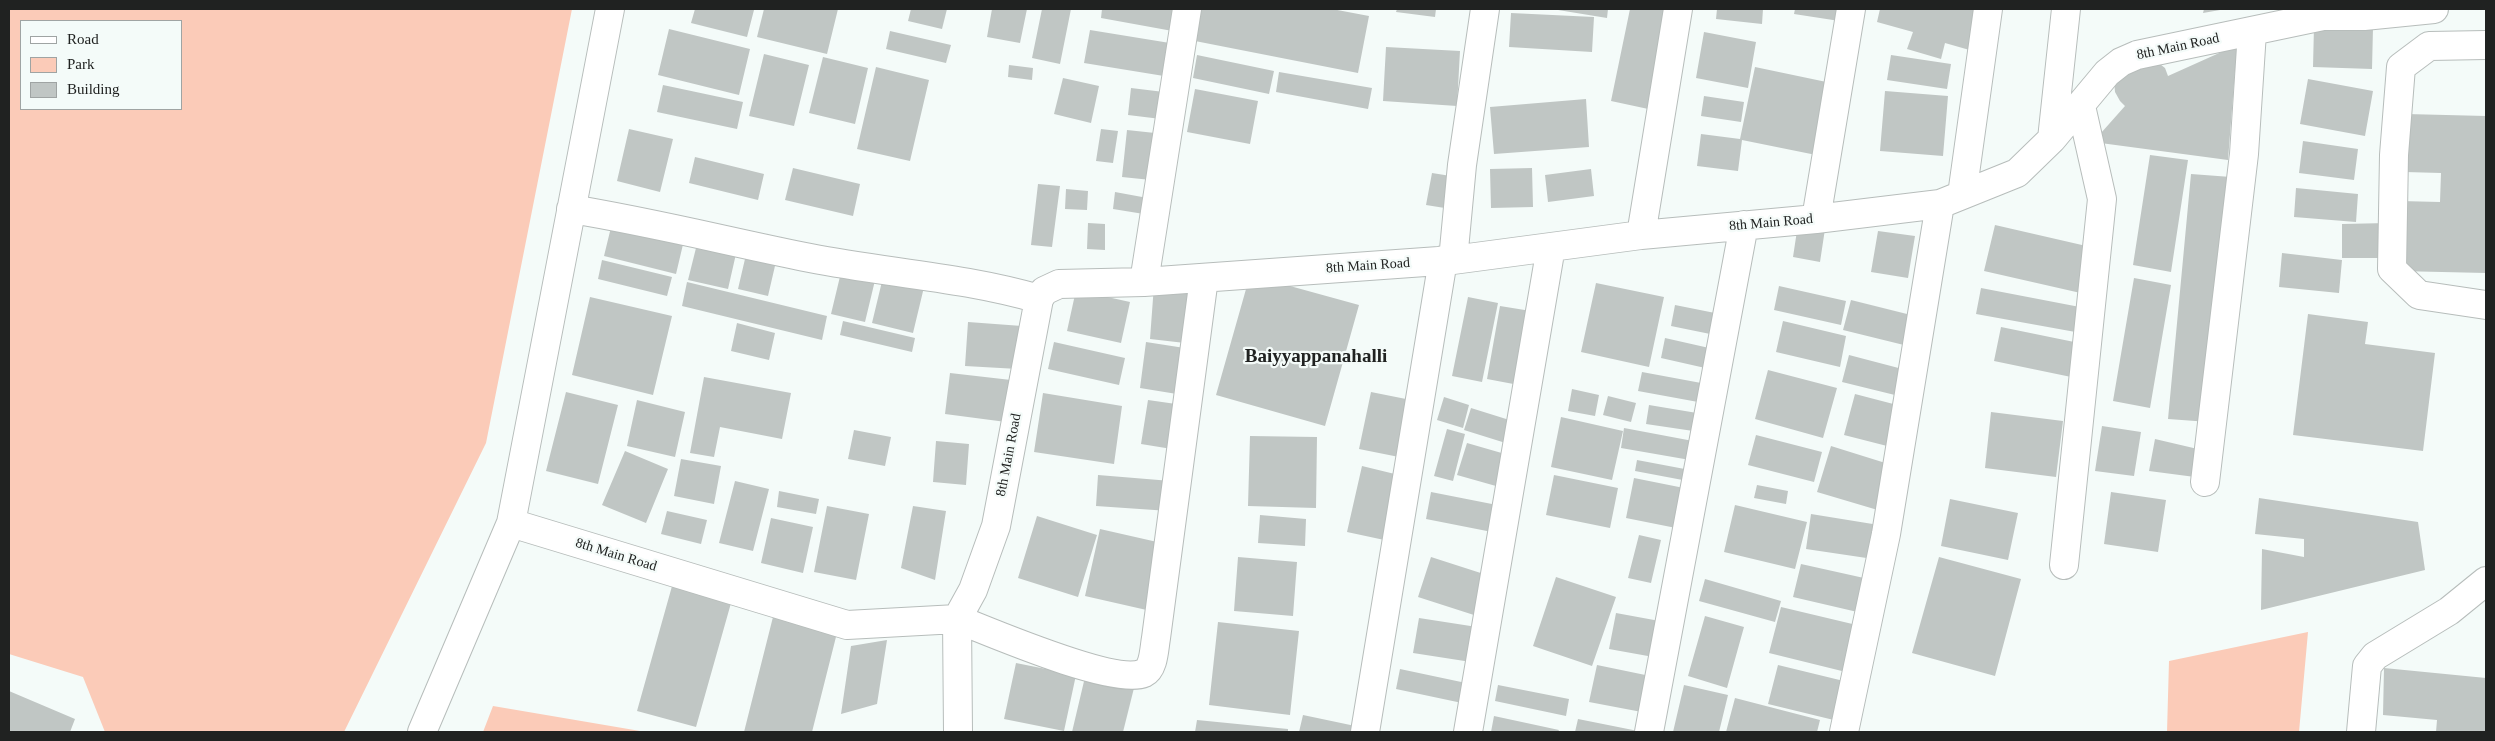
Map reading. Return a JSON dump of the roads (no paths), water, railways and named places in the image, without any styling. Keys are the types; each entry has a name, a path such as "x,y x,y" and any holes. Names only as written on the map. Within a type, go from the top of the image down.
{"street":[{"path":"422,732 511,523 610,9"},
{"path":"1144,282 1187,9"},
{"path":"1365,732 1448,260 1485,9"},
{"path":"1641,236 1678,9"},
{"path":"1816,219 1851,9"},
{"path":"1844,732 1886,534 1988,9"},
{"path":"2052,139 2066,9"},
{"name":"8th Main Road","path":"511,523 847,625 958,619 973,590 996,526 1039,299 1044,290 1059,284 1144,282 1448,260 1641,236 1816,219 1951,200 2017,173 2052,139 2107,73 2121,62 2137,55 2323,16 2364,16 2434,9"},
{"path":"2205,482 2243,164 2252,32"},
{"path":"2486,45 2429,46 2401,67 2394,155 2392,269 2419,295 2486,305"},
{"path":"2064,566 2102,199 2081,106"},
{"path":"571,209 694,232 812,258 994,286 1039,299"},
{"path":"1649,732 1744,225"},
{"path":"1468,732 1551,247"},
{"path":"958,732 958,619 1076,665 1134,676 1145,673 1151,666 1158,629 1204,278"},
{"path":"2361,732 2367,666 2375,656 2449,611 2486,581"}],"district":[{"name":"Baiyyappanahalli","path":"1316,357"}]}
